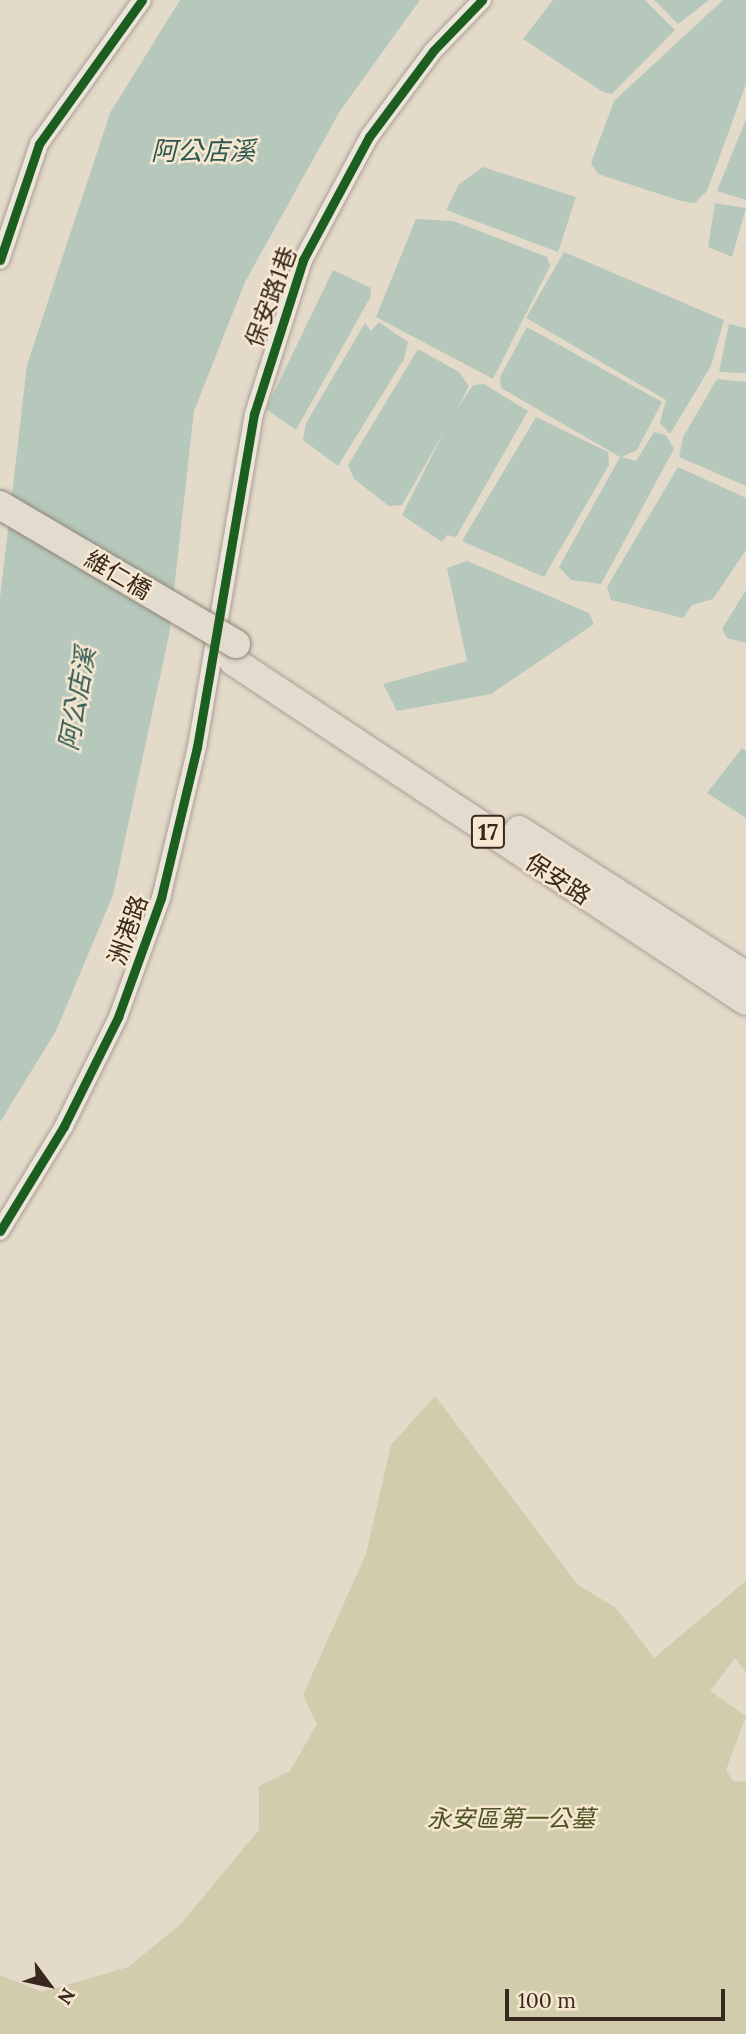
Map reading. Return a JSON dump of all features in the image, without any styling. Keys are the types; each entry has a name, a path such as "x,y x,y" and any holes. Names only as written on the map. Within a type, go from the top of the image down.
{"main road":[{"name":"維仁橋","path":"0,505 235,652"},
{"name":"維仁橋","path":"0,526 235,652"},
{"name":"保安路","path":"235,652 746,976"},
{"name":"保安路","path":"235,652 746,1001"}],"street":[{"path":"0,260 39,144 142,0"},
{"name":"保安路1巷","path":"220,616 254,414 303,260 369,137 433,51 481,0"},
{"name":"洲港路","path":"0,1231 64,1126 118,1017 161,898 220,616"}],"green space":[{"name":"永安區第一公墓","path":"435,1396 578,1585 616,1608 654,1658 746,1581 746,1672 735,1658 710,1691 746,1716 726,1770 733,1781 746,1782 746,2034 0,2034 0,1975 42,1992 128,1967 180,1925 259,1830 259,1786 290,1771 317,1724 303,1695 366,1554 391,1445"}],"water":[{"name":"阿公店溪","path":"180,0 420,0 340,111 245,282 194,411 169,635 113,895 56,1031 0,1122 0,598 27,365 110,113"},
{"path":"553,0 645,0 675,30 612,94 603,92 523,39"},
{"path":"654,0 709,0 678,24"},
{"path":"723,0 746,0 746,84 707,191 695,203 681,201 598,174 591,163 614,101"},
{"path":"746,119 746,200 717,191"},
{"path":"483,167 576,197 558,252 446,210 459,184"},
{"path":"715,203 746,208 732,257 708,247"},
{"path":"416,219 453,221 547,257 550,266 493,379 376,317"},
{"path":"564,252 724,320 711,366 670,434 660,423 666,400 526,318"},
{"path":"333,270 371,288 370,298 296,430 266,409"},
{"path":"379,322 408,342 404,359 338,466 303,440 306,423 365,323 371,331"},
{"path":"729,324 746,328 746,373 719,372"},
{"path":"527,327 662,402 637,450 621,457 636,461 654,432 666,435 674,449 601,584 571,580 559,567 620,457 501,388 500,377"},
{"path":"418,349 459,372 469,386 457,409 473,385 484,384 528,411 456,537 447,535 442,542 402,515 444,432 402,505 389,506 354,479 348,465"},
{"path":"717,379 746,382 746,486 679,457 683,437"},
{"path":"536,417 608,452 609,465 544,577 462,541"},
{"path":"678,467 746,498 746,550 713,599 692,605 683,618 611,600 607,587"},
{"path":"467,561 589,613 594,624 491,694 397,711 383,684 467,661 447,568"},
{"path":"746,590 746,643 727,638 722,629"},
{"path":"742,748 746,751 746,818 707,793"}],"cycle path":[{"path":"0,260 39,144 142,0"},
{"path":"0,1231 64,1126 118,1017 161,898 197,747 254,414 303,260 369,137 433,51 482,0"}]}
